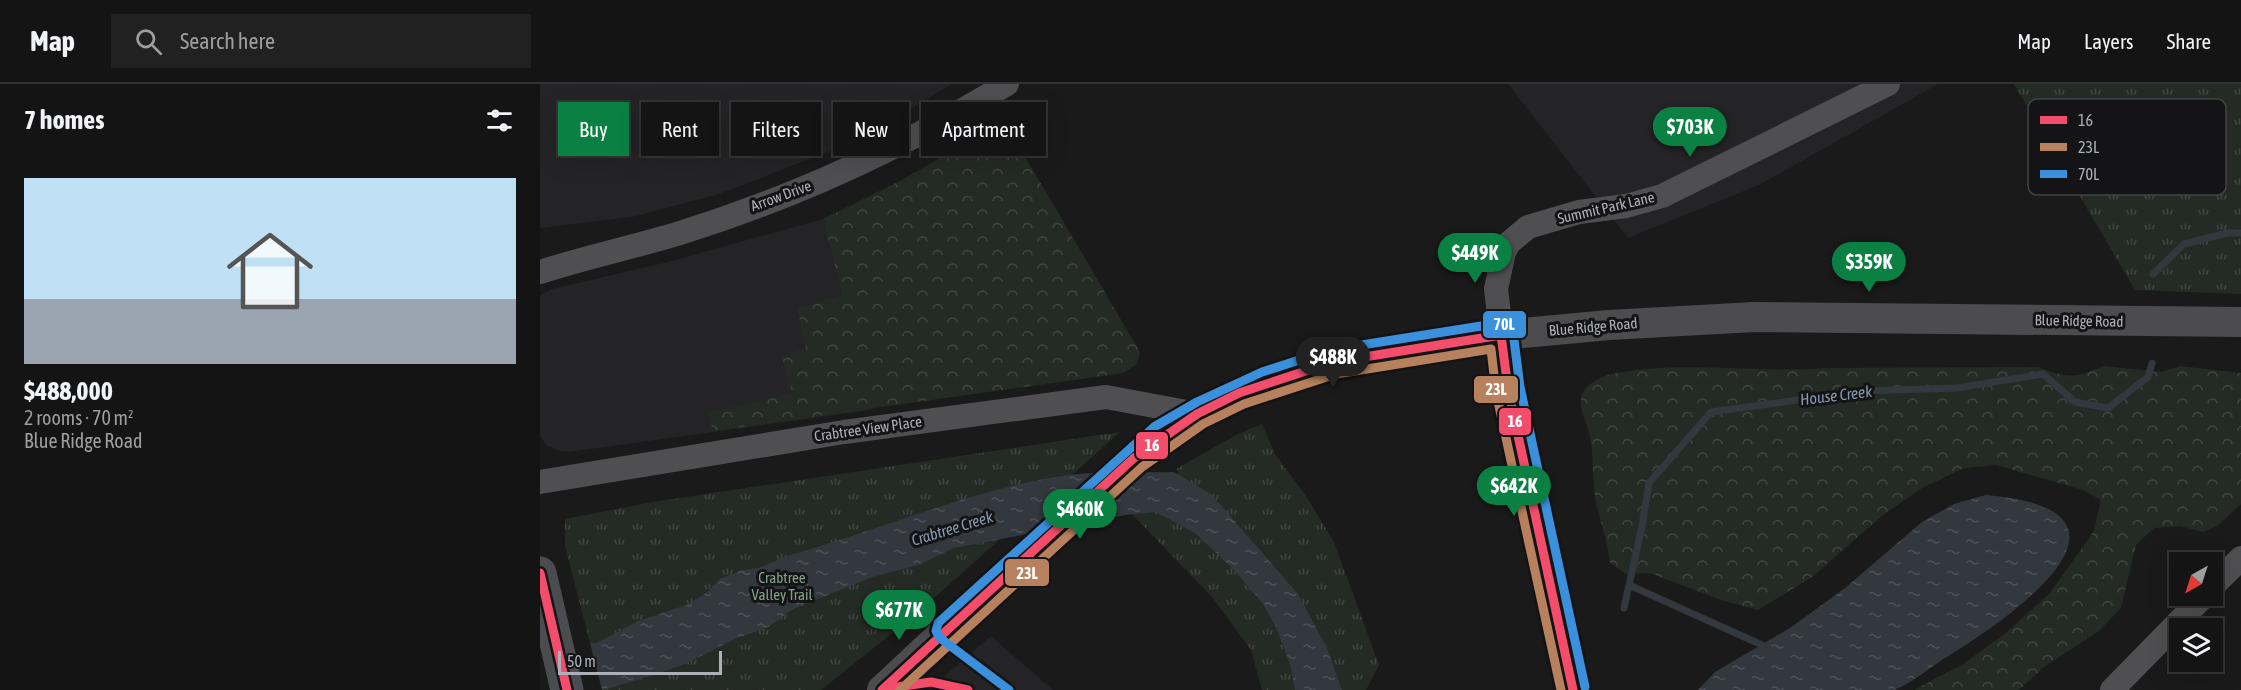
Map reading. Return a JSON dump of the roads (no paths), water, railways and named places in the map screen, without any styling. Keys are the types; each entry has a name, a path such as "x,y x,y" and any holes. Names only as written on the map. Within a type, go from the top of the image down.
{"highway":[{"path":"540,573 567,690"}],"main road":[{"name":"Blue Ridge Road","path":"882,690 1162,436 1197,414 1239,393 1333,363 1501,335 1609,325 1754,318 2241,322"}],"street":[{"name":"Arrow Drive","path":"540,272 603,252 680,233 811,186 876,158 1007,84"},
{"name":"Summit Park Lane","path":"1573,690 1508,389 1496,289 1504,252 1509,243 1528,227 1579,212 1626,206 1662,196 1888,84"},
{"name":"Crabtree View Place","path":"540,482 844,432 1106,397 1197,414"},
{"path":"2223,576 2241,558"},
{"path":"2112,690 2194,606"}],"water":[{"name":"Crabtree Creek","path":"1174,472 1212,495 1298,594 1327,648 1342,690 1295,690 1290,664 1276,627 1263,604 1234,570 1195,533 1156,512 1125,515 954,548 918,565 872,577 793,609 768,627 735,639 685,664 603,690 540,690 565,641 597,643 636,622 689,604 710,590 720,579 742,570 759,568 787,556 954,502 1021,484 1084,473"},
{"path":"1986,495 2037,505 2064,521 2069,541 2058,565 2036,591 1977,638 1915,679 1894,690 1698,690 1715,672 1790,628 1845,588 1922,522 1954,504"}],"waterway":[{"name":"House Creek","path":"2153,274 2184,244 2227,233 2241,233"},
{"name":"House Creek","path":"1624,608 1649,483 1711,412 1864,391 1957,388 2043,374 2075,402 2108,408 2148,377 2152,363"},
{"path":"1629,585 1762,645"}],"park label":[{"name":"Crabtree Valley Trail","path":"782,586"}]}
